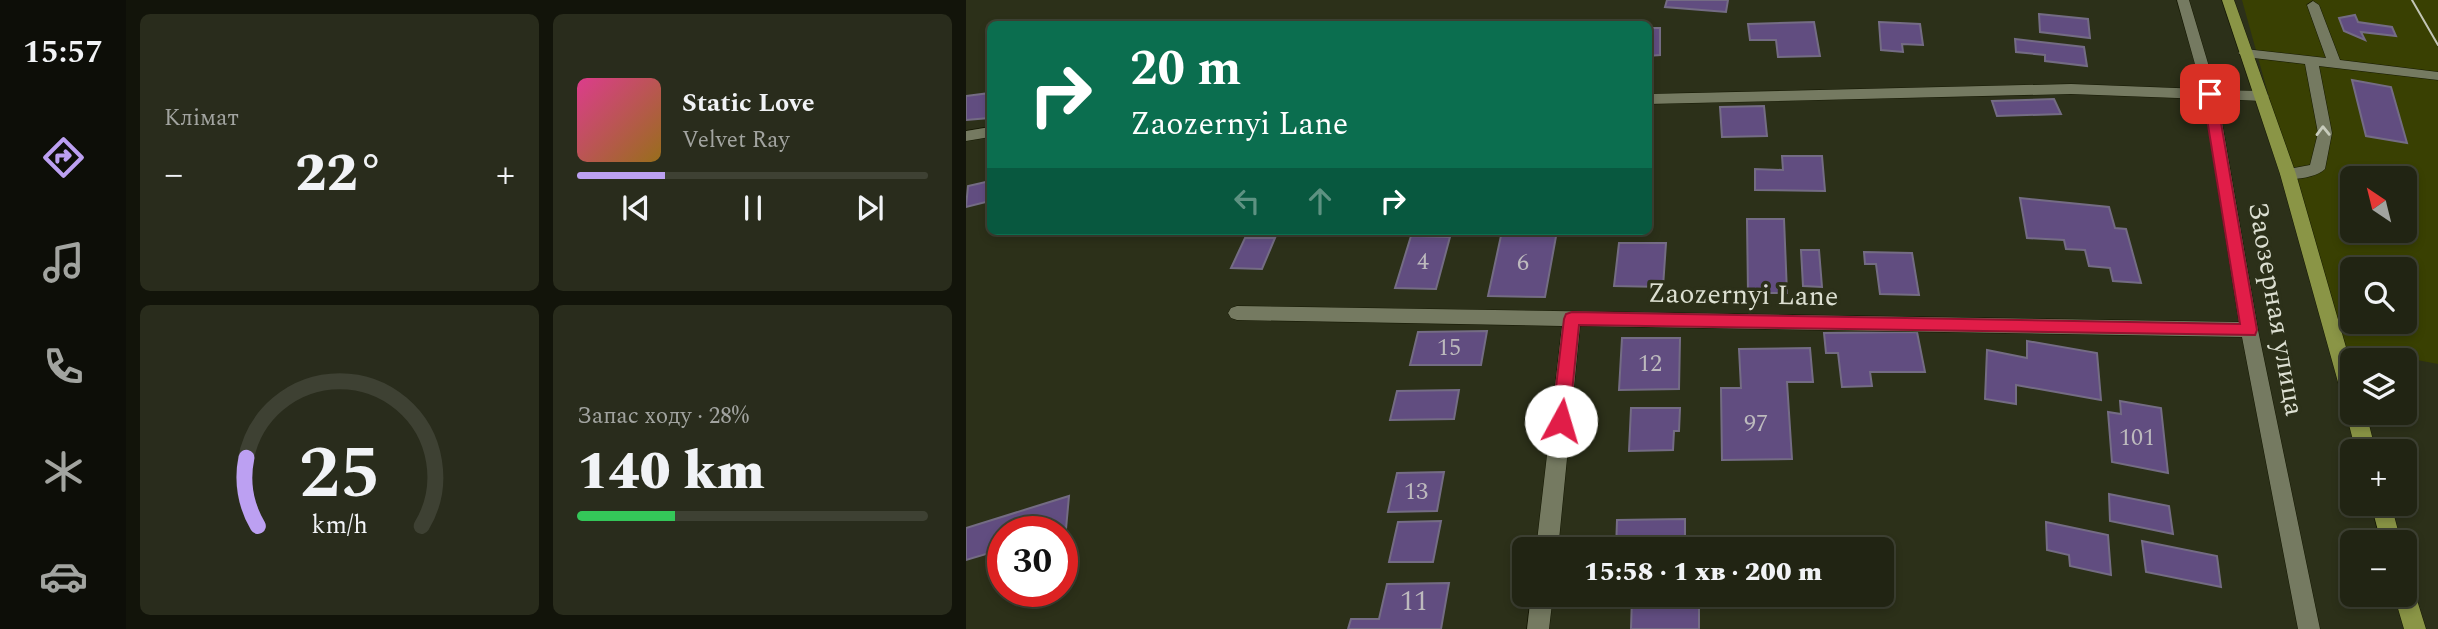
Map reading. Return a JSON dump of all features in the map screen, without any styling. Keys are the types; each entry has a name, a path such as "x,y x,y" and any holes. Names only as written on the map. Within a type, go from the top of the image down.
{"main road":[{"path":"2228,0 2288,174 2340,358"},
{"path":"2408,607 2415,629"}],"street":[{"name":"Заозерная улица","path":"2183,0 2210,94 2249,330 2309,629"},
{"path":"2313,5 2334,63"},
{"path":"2245,52 2438,76"},
{"path":"2288,174 2317,169 2325,133 2311,60"},
{"path":"1652,99 2071,89 2262,96"},
{"path":"966,136 987,132"},
{"name":"Zaozernyi Lane","path":"1237,313 2249,330"},
{"path":"1548,537 1572,319"},
{"path":"1538,629 1541,607"}],"green space":[{"path":"2242,0 2438,0 2438,364 2417,360 2417,348 2354,348 2338,345"}],"building":[{"path":"1667,0 1728,0 1726,12 1665,7"},
{"path":"2039,14 2088,19 2090,38 2040,32"},
{"path":"2355,15 2358,22 2392,27 2396,36 2361,32 2365,40 2344,31 2339,18"},
{"path":"1814,22 1820,56 1778,57 1776,40 1750,40 1748,24"},
{"path":"1879,22 1920,24 1923,45 1902,44 1903,52 1881,50"},
{"path":"1652,28 1660,28 1660,55 1652,56"},
{"path":"2015,39 2084,47 2087,66 2045,61 2045,55 2016,52"},
{"path":"2352,80 2391,87 2407,143 2366,136"},
{"path":"987,93 987,118 966,120 966,96"},
{"path":"2054,99 2061,114 1997,116 1992,101"},
{"path":"1764,106 1767,136 1722,137 1720,107"},
{"path":"1782,156 1822,156 1825,191 1755,190 1755,169 1783,170"},
{"path":"987,182 987,202 966,207 968,186"},
{"path":"2020,198 2109,207 2115,228 2126,229 2141,283 2113,281 2110,268 2089,266 2085,250 2066,249 2064,240 2027,238"},
{"path":"1747,219 1784,219 1787,293 1748,293"},
{"path":"1501,235 1556,235 1545,297 1488,296"},
{"path":"1411,236 1450,237 1436,289 1395,288"},
{"path":"1245,238 1275,238 1262,269 1231,268"},
{"path":"1619,243 1666,243 1663,287 1614,286"},
{"path":"1801,250 1819,250 1822,287 1803,286"},
{"path":"1864,252 1912,253 1919,295 1880,294 1876,264 1865,264"},
{"path":"1487,331 1481,365 1410,365 1418,332"},
{"path":"1917,332 1925,372 1870,372 1872,386 1842,387 1838,353 1826,353 1824,333"},
{"path":"1622,338 1680,338 1679,389 1619,390"},
{"path":"2027,341 2097,353 2101,400 2016,385 2016,404 1985,399 1987,350 2027,358"},
{"path":"1810,348 1813,382 1787,382 1792,459 1722,460 1721,388 1741,388 1739,349"},
{"path":"1459,390 1454,419 1390,420 1397,391"},
{"path":"2120,401 2161,408 2168,473 2112,462 2108,412 2121,414"},
{"path":"1631,408 1680,408 1679,431 1674,431 1673,450 1629,451"},
{"path":"1444,472 1437,511 1388,512 1397,473"},
{"path":"2109,494 2169,506 2173,534 2110,521"},
{"path":"1069,496 1067,516 1005,516"},
{"path":"1685,519 1685,537 1616,537 1617,520"},
{"path":"987,521 987,554 966,560 966,528"},
{"path":"1441,521 1433,562 1389,562 1398,522"},
{"path":"2046,522 2108,535 2111,575 2070,566 2069,555 2047,550"},
{"path":"2142,541 2217,556 2221,587 2146,572"},
{"path":"1449,583 1441,629 1348,629 1351,619 1379,619 1387,584"},
{"path":"1632,607 1699,607 1699,629 1631,629"}],"tram line":[{"path":"2412,0 2438,45"}],"route":[{"path":"1561,421 1572,319 2249,330 2210,94"}]}
